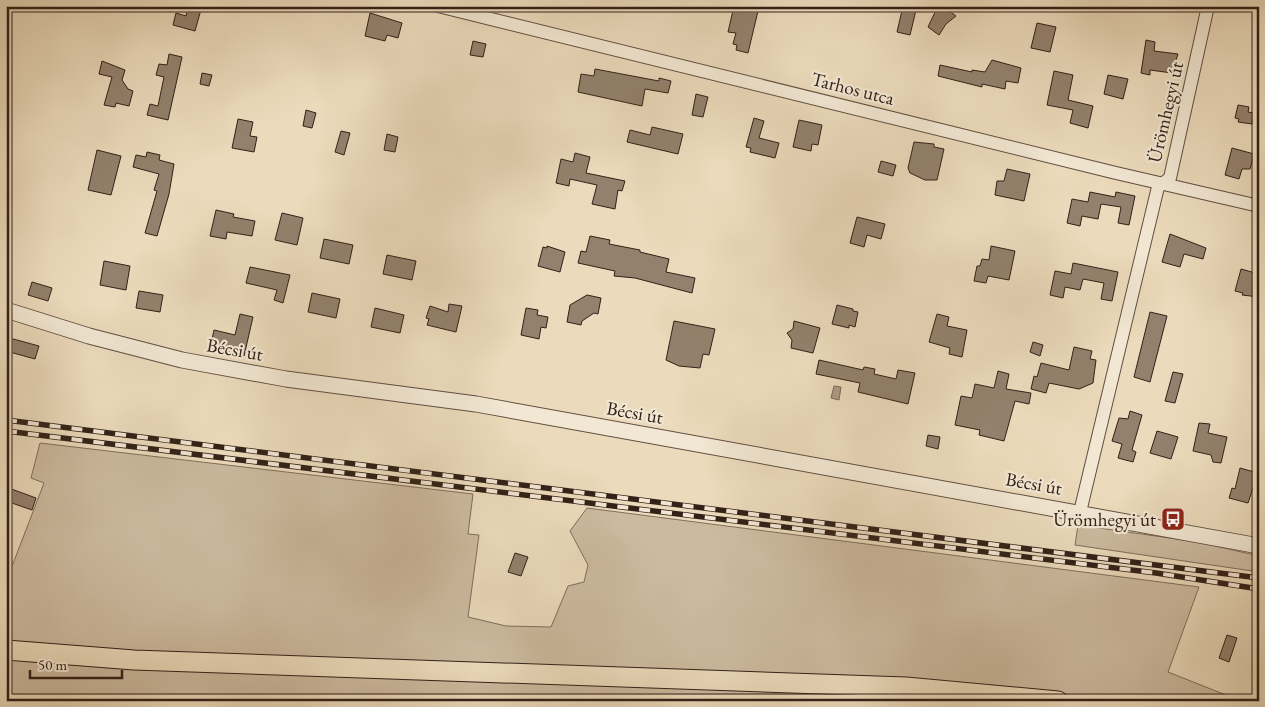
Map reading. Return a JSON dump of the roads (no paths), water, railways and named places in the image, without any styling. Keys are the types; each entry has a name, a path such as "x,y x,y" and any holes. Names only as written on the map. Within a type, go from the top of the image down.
{"main road":[{"path":"6,650 134,660 668,677 906,687 1009,698 1058,701"}],"street":[{"name":"Tarhos utca","path":"438,6 1116,173 1164,182 1259,206"},
{"name":"Ürömhegyi út","path":"1080,512 1158,187 1170,178 1208,6"},
{"name":"Bécsi út","path":"6,310 89,336 182,360 286,379 486,405 1259,546"}],"railway":[{"path":"6,420 1259,578"},
{"path":"6,431 1156,573 1259,589"}],"place":[{"name":"Ürömhegyi út","path":"1173,519"}]}
